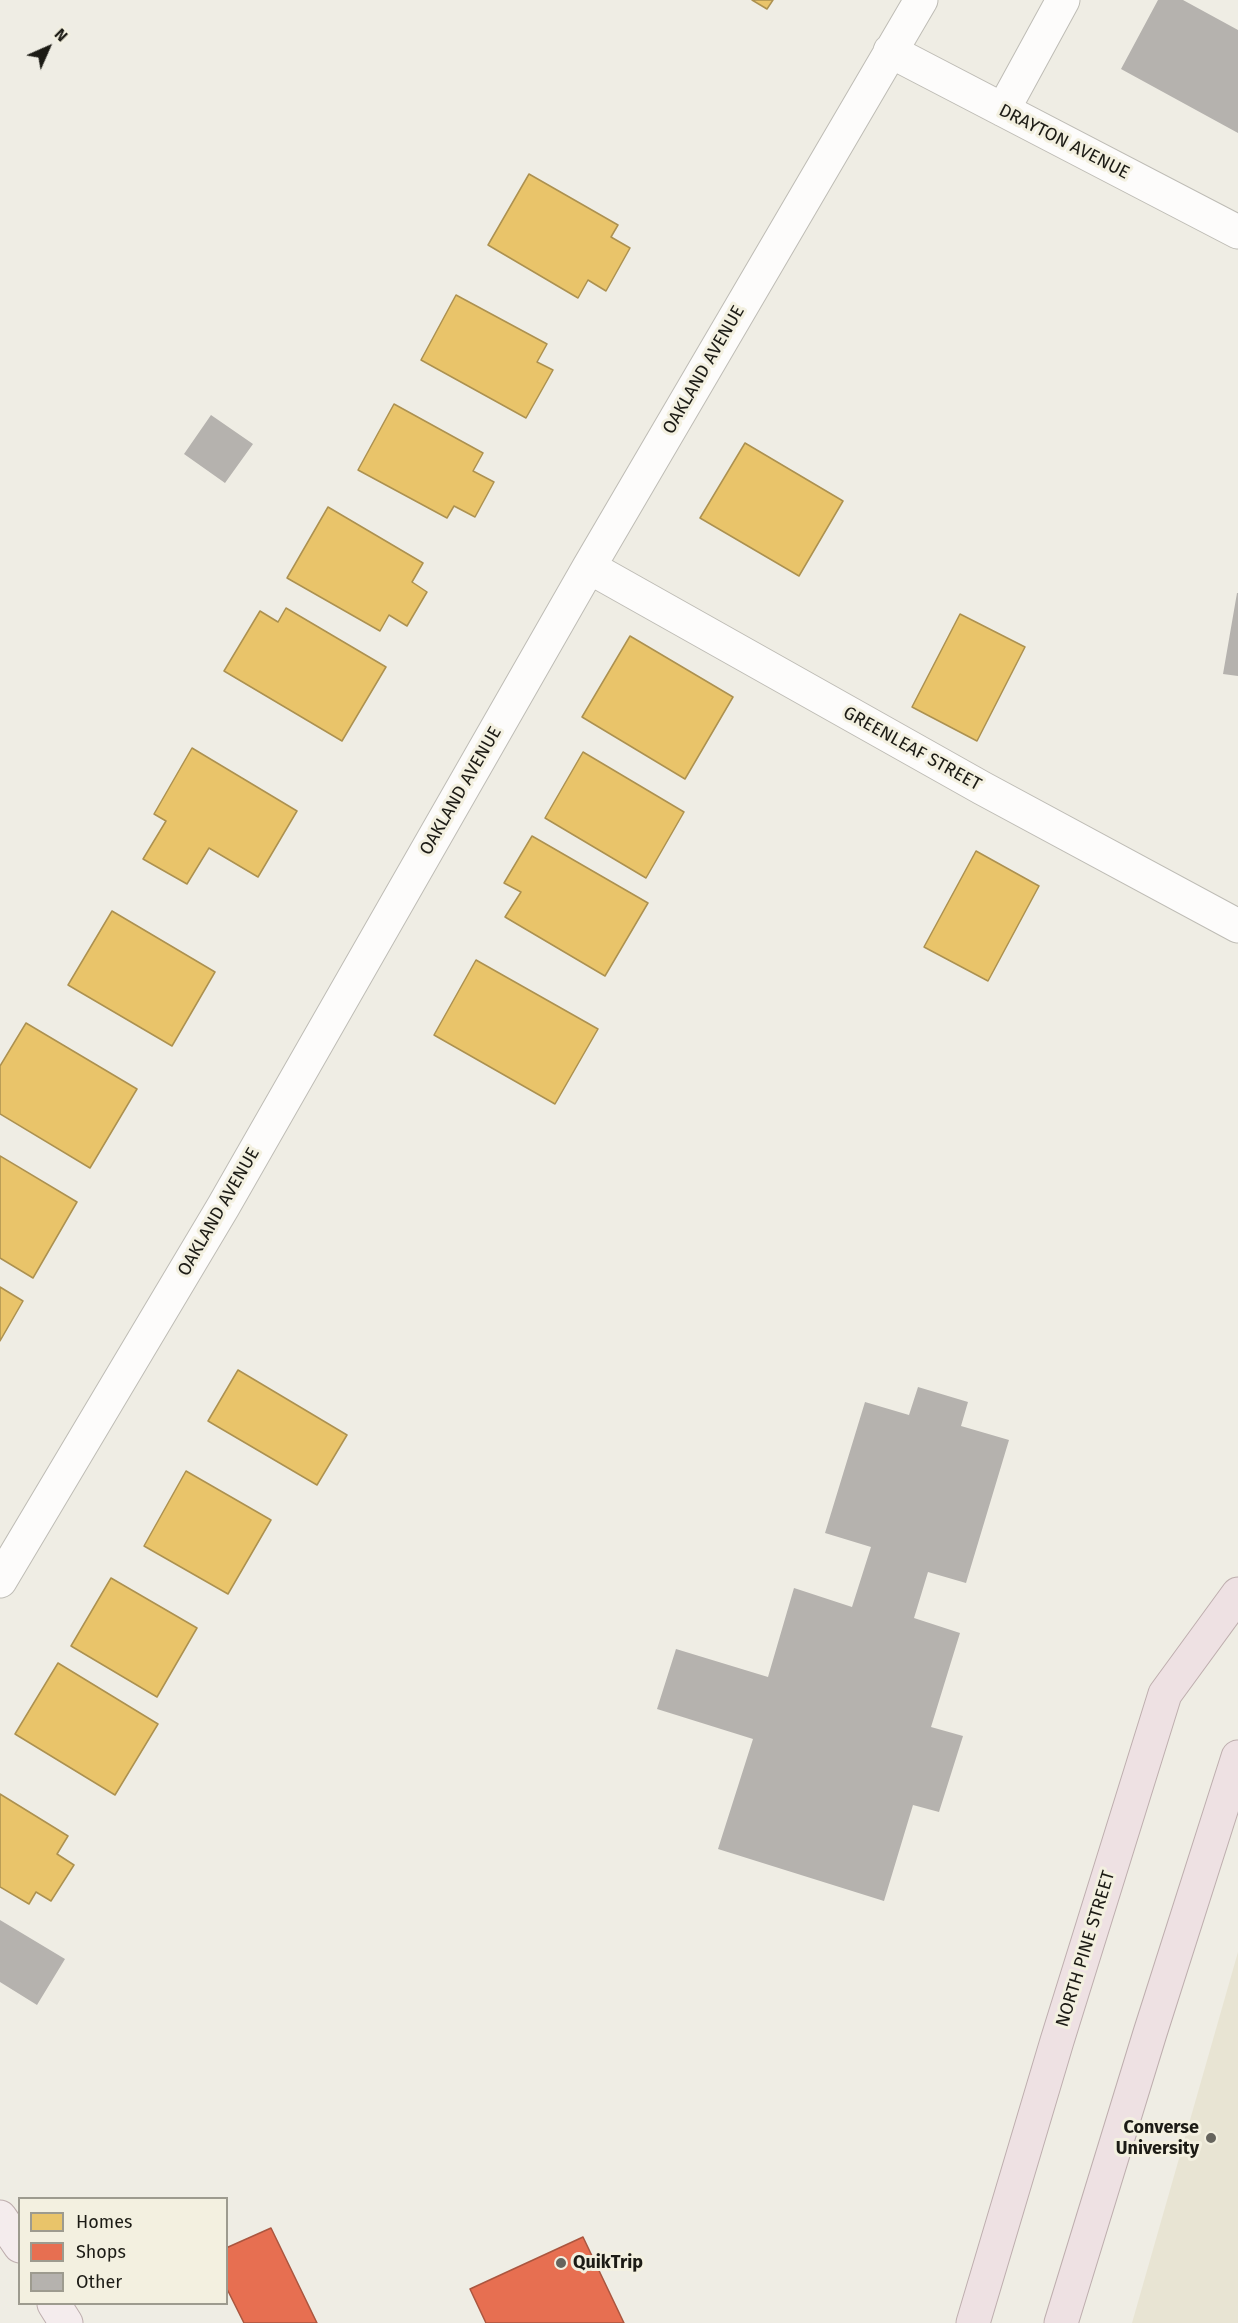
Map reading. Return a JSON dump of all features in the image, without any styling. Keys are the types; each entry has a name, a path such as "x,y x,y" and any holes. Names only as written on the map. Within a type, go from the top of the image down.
{"highway":[{"name":"NORTH PINE STREET","path":"973,2323 1057,2041 1166,1694 1238,1594"},
{"path":"1061,2323 1238,1757"}],"main road":[{"path":"0,2217 18,2243"},
{"path":"55,2305 66,2323"}],"street":[{"name":"OAKLAND AVENUE","path":"0,1581 223,1207 589,567 921,0"},
{"path":"1003,110 1063,0"},
{"name":"DRAYTON AVENUE","path":"890,51 1238,232"},
{"name":"GREENLEAF STREET","path":"589,567 982,788 1238,926"}],"shaded area":[{"name":"Converse University","path":"1238,1952 1238,2323 1132,2323"}],"building: Homes":[{"path":"752,0 773,0 767,9"},
{"path":"529,174 618,225 611,237 630,248 606,291 588,280 578,298 488,245"},
{"path":"456,295 547,344 537,362 553,370 526,418 421,360"},
{"path":"394,404 483,453 473,471 494,482 475,517 454,506 447,518 358,470"},
{"path":"745,443 843,501 799,576 700,518"},
{"path":"328,507 423,563 412,582 427,592 407,626 389,615 380,631 287,578"},
{"path":"286,608 386,667 342,741 224,671 260,611 278,622"},
{"path":"960,614 1025,647 977,741 912,707"},
{"path":"630,636 733,697 685,779 582,717"},
{"path":"192,748 297,811 258,877 209,848 187,884 143,859 166,821 154,814"},
{"path":"583,752 684,812 646,878 545,818"},
{"path":"532,836 648,903 605,976 505,917 521,892 504,883"},
{"path":"976,851 1039,886 988,981 924,947"},
{"path":"112,911 215,972 172,1046 68,985"},
{"path":"476,960 598,1029 555,1104 434,1035"},
{"path":"26,1023 137,1089 90,1168 0,1114 0,1066"},
{"path":"0,1156 77,1202 33,1278 0,1258"},
{"path":"0,1287 23,1301 0,1341"},
{"path":"238,1370 347,1435 317,1485 208,1421"},
{"path":"186,1471 271,1520 228,1594 144,1546"},
{"path":"111,1578 197,1628 157,1697 71,1646"},
{"path":"58,1663 158,1724 115,1795 15,1734"},
{"path":"0,1794 68,1836 57,1854 74,1865 51,1901 36,1892 29,1904 0,1887"}],"building: Shops":[{"path":"271,2228 317,2323 244,2323 228,2291 228,2247"},
{"name":"QuikTrip","path":"583,2237 624,2323 486,2323 470,2289"}],"building: Other":[{"path":"1158,0 1183,0 1238,30 1238,133 1121,69"},
{"path":"211,415 253,444 225,483 184,454"},
{"path":"1238,593 1238,676 1223,674"},
{"path":"918,1387 968,1402 961,1426 1009,1440 966,1583 928,1572 914,1618 960,1633 931,1727 963,1736 939,1812 913,1805 884,1901 718,1849 753,1739 657,1709 676,1649 768,1677 794,1588 852,1607 871,1547 825,1533 865,1402 909,1415"},
{"path":"0,1920 65,1959 37,2005 0,1982"}],"place":[{"name":"Converse University","path":"1211,2138"},
{"name":"QuikTrip","path":"561,2263"}]}
